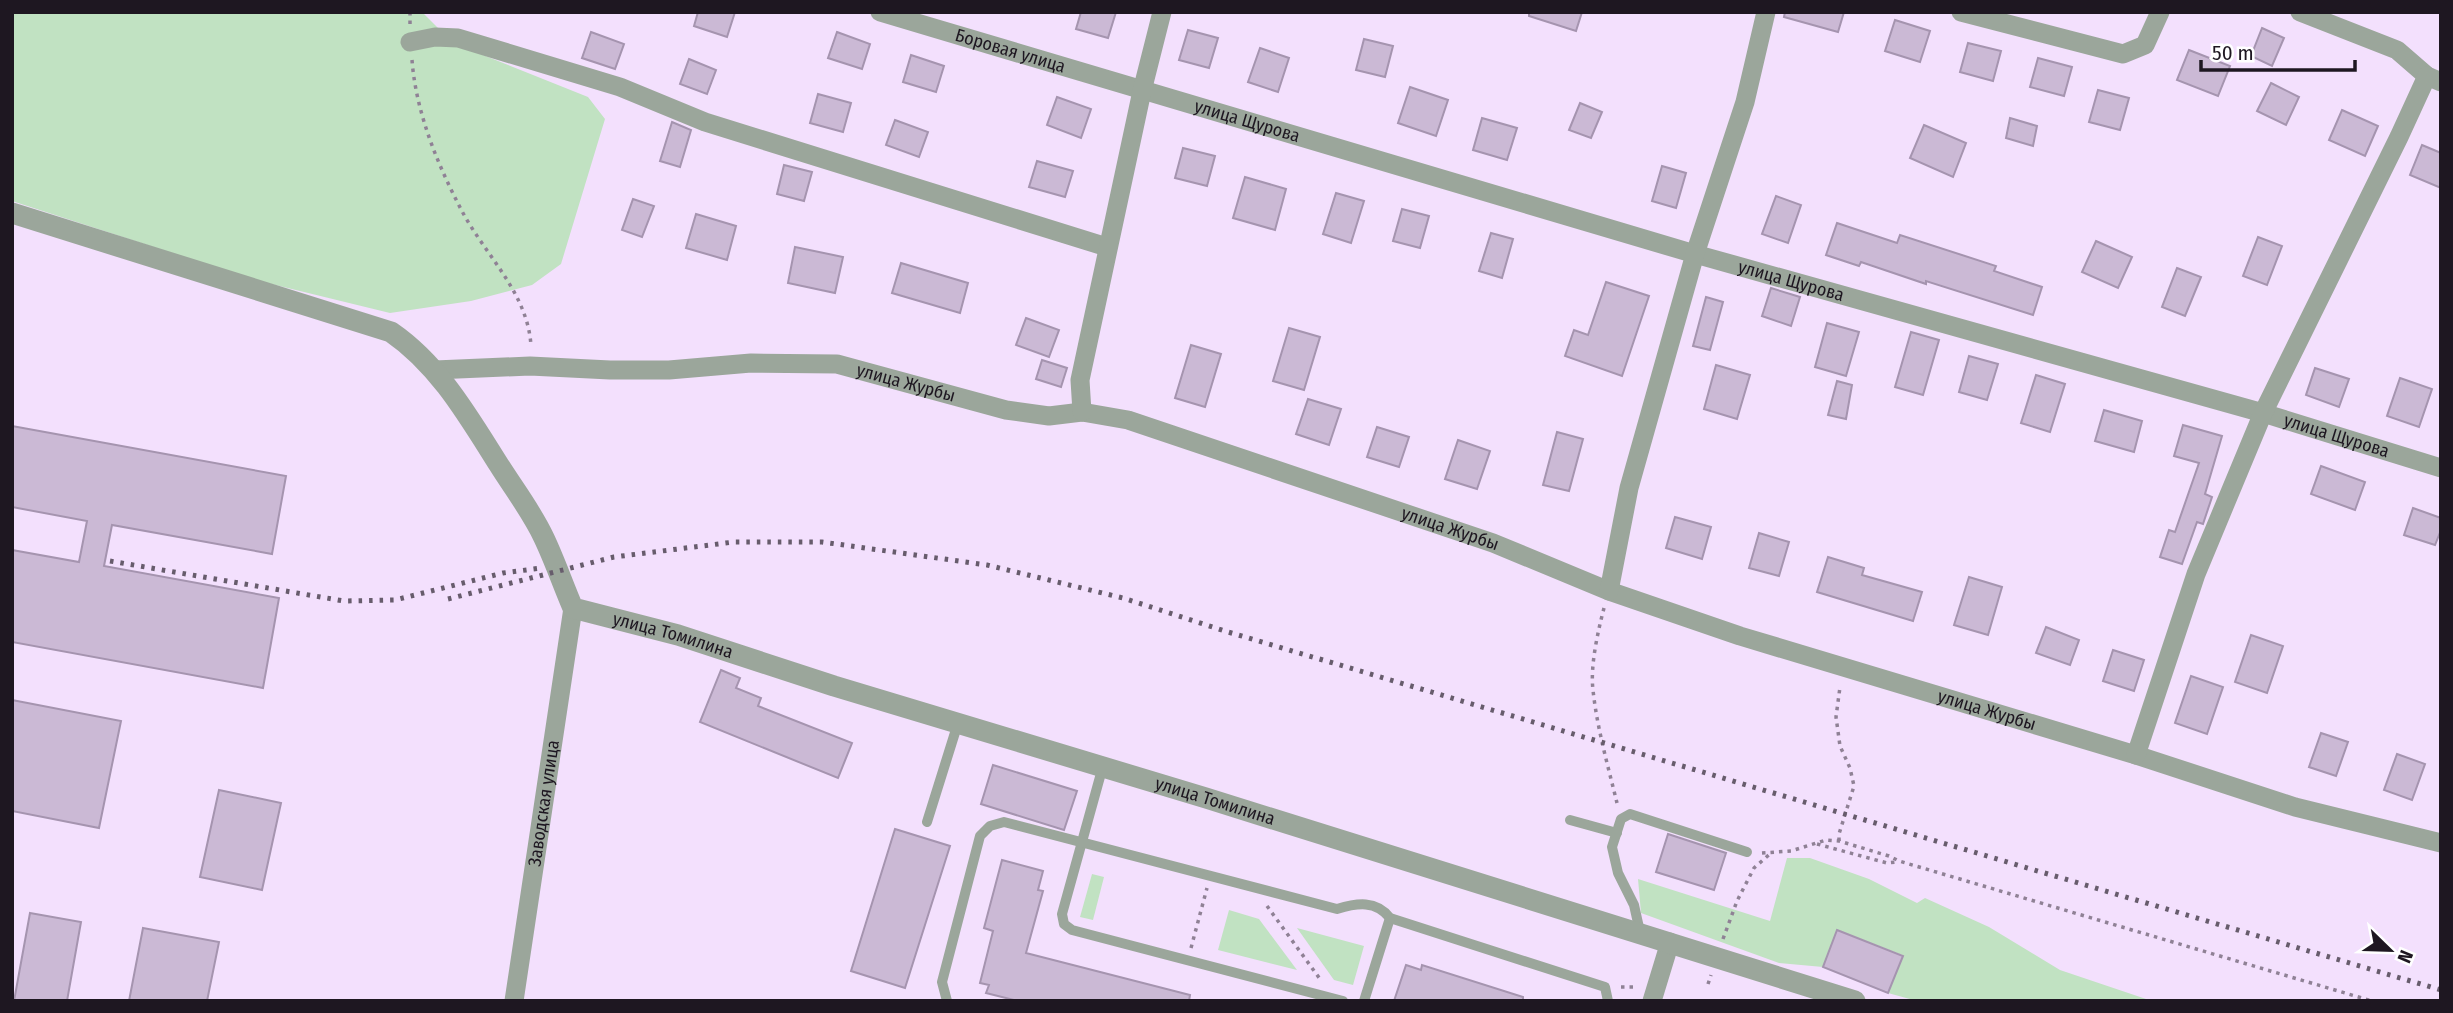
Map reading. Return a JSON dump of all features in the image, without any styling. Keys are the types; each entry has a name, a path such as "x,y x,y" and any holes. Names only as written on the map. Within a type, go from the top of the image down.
{"street":[{"name":"Боровая улица","path":"880,12 1142,91"},
{"path":"1082,412 1080,380 1107,247 1162,12"},
{"path":"1609,591 1629,488 1695,254 1745,102 1766,12"},
{"path":"1961,12 2123,54 2145,45 2160,12"},
{"path":"2136,755 2196,574 2263,413 2399,137 2434,79 2397,50 2300,12"},
{"path":"410,43 435,37 458,38 620,87 705,122 1107,247"},
{"name":"улица Щурова","path":"1142,91 1695,254 2263,413 2441,468"},
{"path":"12,213 391,332 414,348 435,370 464,410 533,517 573,608"},
{"name":"улица Журбы","path":"435,370 530,366 669,370 751,363 836,364 1006,410 1049,416 1082,412 1128,420 1493,543 1609,591 1740,636 2136,755 2295,807 2441,843"},
{"name":"улица Томилина","path":"573,608 678,635 834,686 1103,766 1855,1001"},
{"name":"Заводская улица","path":"514,1001 573,608"},
{"path":"1652,1001 1670,942"}],"lane":[{"path":"927,822 958,723"},
{"path":"1103,766 1062,914 1064,924 1072,930 1338,1000"},
{"path":"1640,932 1634,905 1618,873 1612,847 1621,819 1630,814 1747,852"},
{"path":"1570,820 1617,833"},
{"path":"947,1001 942,982 980,836 990,825 1004,822 1337,909 1359,903 1384,911 1390,918 1605,987 1608,1001"},
{"path":"1364,1001 1390,918"}],"path":[{"path":"410,12 414,79 431,141 464,214 517,296 531,338 530,366"},
{"path":"1609,591 1598,631 1592,687 1621,819"},
{"path":"1839,841 1854,786 1850,768 1840,746 1836,718 1838,693 1846,668"},
{"path":"1747,852 1771,853 1826,840 1839,841 2372,1001"},
{"path":"1814,844 1887,863 1899,861"},
{"path":"1719,948 1737,901 1755,868 1771,853"},
{"path":"1188,960 1210,876"},
{"path":"1254,887 1338,1000"}],"green space":[{"path":"12,12 422,12 453,43 588,97 605,119 561,264 532,285 471,301 390,313 255,280 12,201"},
{"path":"1787,858 1810,858 1869,879 1917,903 1925,898 1989,927 2060,970 2152,1001 1917,1001 1888,993 1902,955 1838,930 1823,967 1779,963 1641,913 1638,879 1770,921"},
{"path":"1092,874 1104,877 1093,920 1080,917"},
{"path":"1229,910 1259,919 1297,970 1218,950"},
{"path":"1297,928 1364,946 1353,985 1334,980"}],"building":[{"path":"698,12 735,12 727,37 694,26"},
{"path":"1081,12 1116,12 1108,38 1076,29"},
{"path":"1529,12 1582,12 1576,31 1529,16"},
{"path":"1785,12 1844,12 1838,32 1784,17"},
{"path":"1895,20 1930,31 1920,62 1885,51"},
{"path":"2262,28 2284,38 2272,66 2251,56"},
{"path":"1188,30 1218,38 1209,68 1179,60"},
{"path":"591,32 624,44 615,69 582,58"},
{"path":"837,32 870,44 862,69 828,58"},
{"path":"1364,39 1393,46 1385,77 1356,70"},
{"path":"1968,43 2001,51 1993,81 1960,72"},
{"path":"1260,48 1289,58 1278,92 1248,82"},
{"path":"2189,50 2230,66 2218,96 2177,80"},
{"path":"911,55 944,66 936,92 903,82"},
{"path":"2038,58 2072,67 2064,96 2030,87"},
{"path":"689,59 716,70 707,94 680,84"},
{"path":"2271,83 2299,97 2286,125 2257,111"},
{"path":"1410,87 1448,100 1436,136 1398,123"},
{"path":"2098,90 2129,98 2120,130 2089,122"},
{"path":"818,94 851,103 843,132 810,123"},
{"path":"1057,97 1091,109 1081,138 1047,125"},
{"path":"1580,103 1602,112 1591,138 1569,130"},
{"path":"2342,110 2378,126 2365,156 2329,140"},
{"path":"1482,118 1517,128 1507,160 1473,150"},
{"path":"2010,118 2037,126 2033,146 2006,138"},
{"path":"895,120 928,132 919,157 886,145"},
{"path":"672,122 691,130 680,167 660,161"},
{"path":"1924,125 1966,143 1953,177 1910,158"},
{"path":"2422,145 2441,153 2441,188 2410,175"},
{"path":"1183,148 1215,156 1207,186 1175,178"},
{"path":"1037,161 1073,171 1065,197 1029,187"},
{"path":"784,165 812,172 804,201 777,194"},
{"path":"1662,166 1686,173 1676,208 1652,201"},
{"path":"1245,177 1286,189 1275,230 1233,218"},
{"path":"1336,193 1364,201 1351,243 1323,234"},
{"path":"1776,196 1801,205 1788,243 1762,234"},
{"path":"633,199 654,206 642,237 622,230"},
{"path":"1402,209 1429,216 1420,248 1393,241"},
{"path":"696,214 736,226 727,260 686,248"},
{"path":"1837,223 1897,243 1900,235 1996,266 1994,271 2042,287 2033,315 1861,262 1859,266 1826,255"},
{"path":"1491,233 1513,239 1502,278 1479,271"},
{"path":"2258,237 2282,246 2267,285 2243,276"},
{"path":"2096,241 2132,257 2118,288 2082,272"},
{"path":"795,247 843,257 835,293 788,283"},
{"path":"901,263 968,283 960,313 892,293"},
{"path":"2177,268 2201,277 2185,316 2162,307"},
{"path":"1606,282 1649,296 1622,376 1565,356 1574,330 1588,335"},
{"path":"1771,288 1800,297 1791,326 1762,316"},
{"path":"1706,297 1723,302 1710,350 1693,346"},
{"path":"1026,318 1059,330 1049,357 1016,345"},
{"path":"1827,323 1859,332 1846,376 1815,367"},
{"path":"1289,328 1320,337 1304,390 1273,381"},
{"path":"1911,332 1939,340 1923,395 1895,387"},
{"path":"1191,345 1221,354 1205,407 1175,398"},
{"path":"1969,356 1998,364 1987,400 1959,392"},
{"path":"1042,360 1067,368 1061,387 1036,379"},
{"path":"1716,365 1750,375 1737,419 1704,409"},
{"path":"2315,368 2349,379 2339,407 2306,395"},
{"path":"2036,375 2065,384 2050,432 2021,423"},
{"path":"2400,378 2432,389 2419,427 2387,416"},
{"path":"1837,381 1852,385 1846,419 1828,415"},
{"path":"1308,399 1341,409 1329,445 1296,434"},
{"path":"2104,410 2142,421 2134,452 2095,441"},
{"path":"2183,425 2222,436 2205,494 2212,497 2203,524 2197,522 2182,564 2160,557 2169,530 2175,532 2199,463 2174,456"},
{"path":"12,426 286,476 272,554 112,525 104,566 279,598 263,688 12,642 12,550 79,562 87,521 12,507"},
{"path":"1377,427 1409,437 1399,467 1367,457"},
{"path":"1557,432 1583,439 1569,491 1543,485"},
{"path":"1458,440 1490,451 1477,489 1445,479"},
{"path":"2321,466 2365,482 2355,510 2311,494"},
{"path":"2413,508 2441,518 2441,530 2435,545 2404,535"},
{"path":"1675,517 1711,527 1702,559 1666,548"},
{"path":"1759,533 1789,542 1779,576 1749,568"},
{"path":"1828,557 1864,568 1862,575 1922,592 1913,621 1817,592"},
{"path":"1969,577 2002,587 1988,635 1954,625"},
{"path":"2046,627 2079,640 2070,665 2036,653"},
{"path":"2251,635 2283,646 2267,693 2235,682"},
{"path":"2113,650 2144,660 2134,691 2103,681"},
{"path":"721,670 740,678 736,688 761,698 758,706 852,743 838,778 700,722"},
{"path":"2191,676 2223,687 2207,734 2175,723"},
{"path":"12,700 121,721 99,828 12,811"},
{"path":"2321,733 2348,742 2336,776 2309,767"},
{"path":"2397,754 2425,764 2412,800 2384,790"},
{"path":"993,765 1077,791 1064,830 981,804"},
{"path":"219,790 281,803 262,890 200,877"},
{"path":"895,829 950,846 905,988 851,971"},
{"path":"1668,834 1726,853 1714,890 1656,872"},
{"path":"1002,860 1043,871 1038,890 1043,891 1026,953 1190,995 1189,1001 1018,1001 986,993 989,985 980,983 993,931 984,928"},
{"path":"30,913 81,922 67,1001 14,1001"},
{"path":"143,928 219,942 207,1001 129,1001"},
{"path":"1837,930 1903,956 1888,993 1823,967"},
{"path":"1406,965 1421,970 1422,965 1523,997 1523,1001 1394,1001"}],"railway":[{"path":"448,599 614,557 734,542 822,542 987,565 1123,598 1228,632 2441,990"},
{"path":"110,561 344,601 395,600 503,573 541,568"}]}
